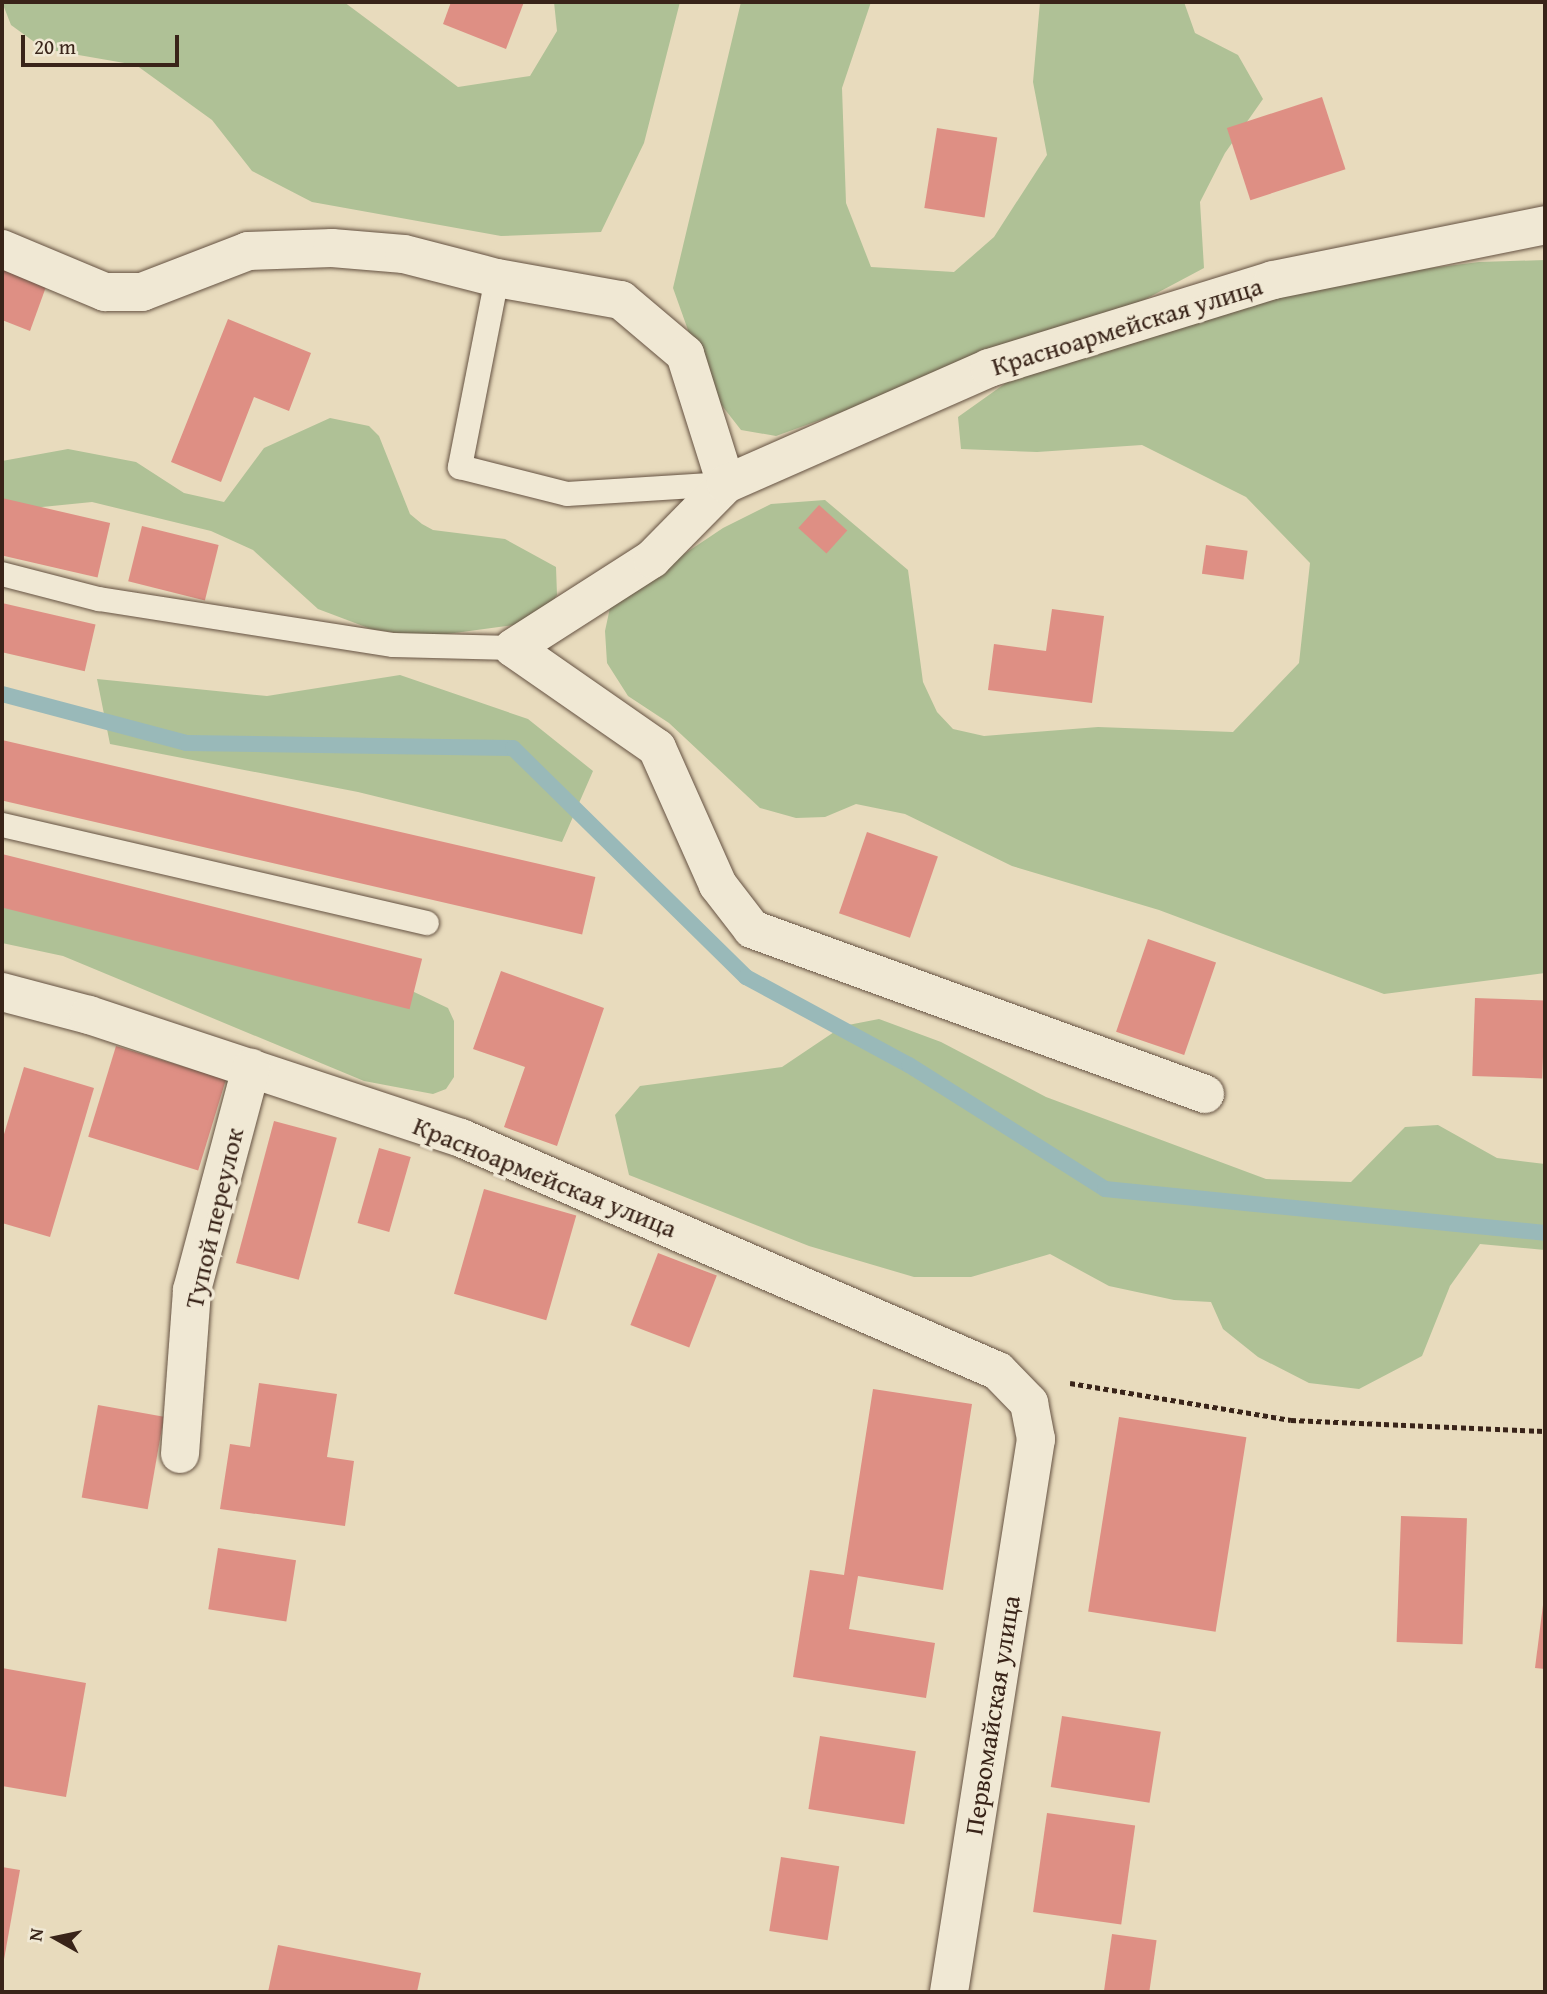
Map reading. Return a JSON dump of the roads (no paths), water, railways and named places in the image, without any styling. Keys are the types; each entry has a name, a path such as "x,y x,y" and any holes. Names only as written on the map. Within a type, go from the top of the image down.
{"street":[{"name":"Красноармейская улица","path":"513,648 652,559 726,484 989,368 1273,280 1545,225"},
{"path":"2,249 105,292 142,292 248,251 320,248 404,254 497,278 621,300 685,354 726,484"},
{"path":"513,648 657,748 719,885 752,929 1205,1094"},
{"name":"Красноармейская улица","path":"2,992 89,1014 461,1138 998,1371 1029,1403 1036,1439"},
{"name":"Тупой переулок","path":"180,1454 192,1290 251,1068"},
{"name":"Первомайская улица","path":"949,1992 1036,1439"}],"lane":[{"path":"497,278 460,467 567,494 726,484"},
{"path":"2,574 99,599 393,645 513,648"},
{"path":"2,825 427,923"}],"waterway":[{"path":"2,694 186,743 513,748 746,977 909,1065 1105,1189 1545,1233"}]}
